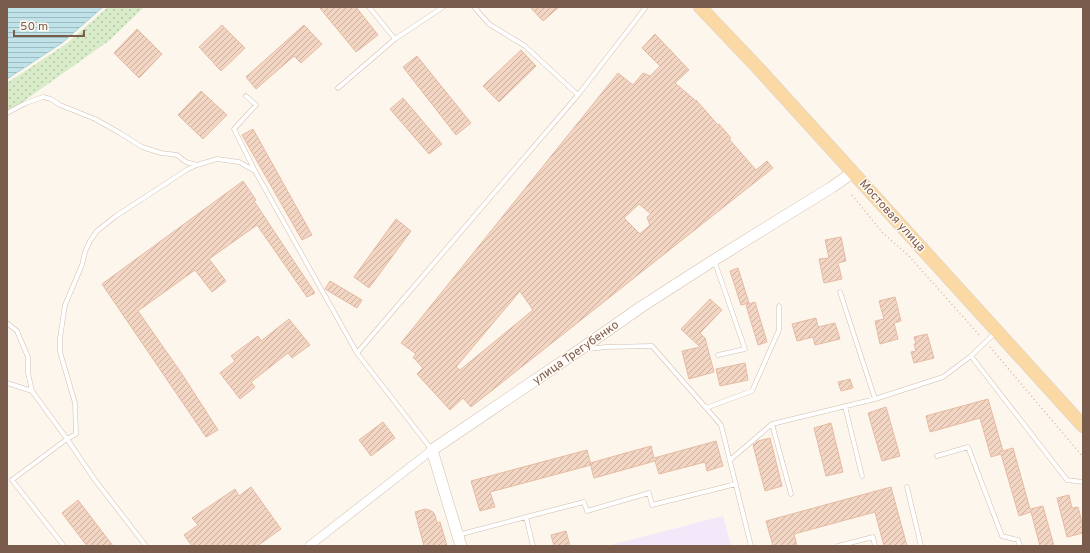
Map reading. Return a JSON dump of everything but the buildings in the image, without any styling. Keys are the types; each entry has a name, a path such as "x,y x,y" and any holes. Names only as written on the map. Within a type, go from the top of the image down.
{"main road":[{"name":"Мостовая улица","path":"700,7 758,68 996,332 1083,426"}],"street":[{"name":"улица Трегубенко","path":"309,546 432,450 641,307 852,173"},
{"path":"432,450 461,546"}],"lane":[{"path":"369,7 395,39"},
{"path":"338,88 395,39 443,7"},
{"path":"474,7 489,24 525,46 578,95"},
{"path":"357,353 578,95 646,7"},
{"path":"246,96 256,105 234,129 255,171 357,353 432,450"},
{"path":"7,113 42,97 51,98 60,104 95,119 142,147 161,153 177,155 186,162 197,165"},
{"path":"64,546 12,480 76,434 75,403 60,352 60,338 65,305 82,265 84,252 97,231 116,216 188,169 217,159 239,162 255,171"},
{"path":"714,260 745,349 718,355"},
{"path":"840,292 875,399"},
{"path":"706,408 752,391 779,330 779,306"},
{"path":"7,323 17,331 28,357 28,373 32,391 95,480 146,546"},
{"path":"730,460 772,424 875,399 943,377 971,356 996,332"},
{"path":"581,349 606,346 652,346 721,425 751,546"},
{"path":"971,356 1067,480 1083,482"},
{"path":"7,383 32,391"},
{"path":"845,406 862,476"},
{"path":"772,424 791,494"},
{"path":"937,456 968,447 1002,536 1018,540 1020,546"},
{"path":"458,535 584,502 587,511 649,494 652,505 736,484"},
{"path":"907,487 921,546"},
{"path":"526,517 533,546"},
{"path":"838,546 873,537 875,546"}],"path":[{"path":"852,196 882,232 908,255 985,342 1083,457"}],"shaded area":[{"path":"723,516 731,546 607,546"}],"green space":[{"path":"108,7 144,7 110,40 7,113 7,83 66,44"}],"water":[{"path":"7,7 103,7 62,43 7,79"}]}
